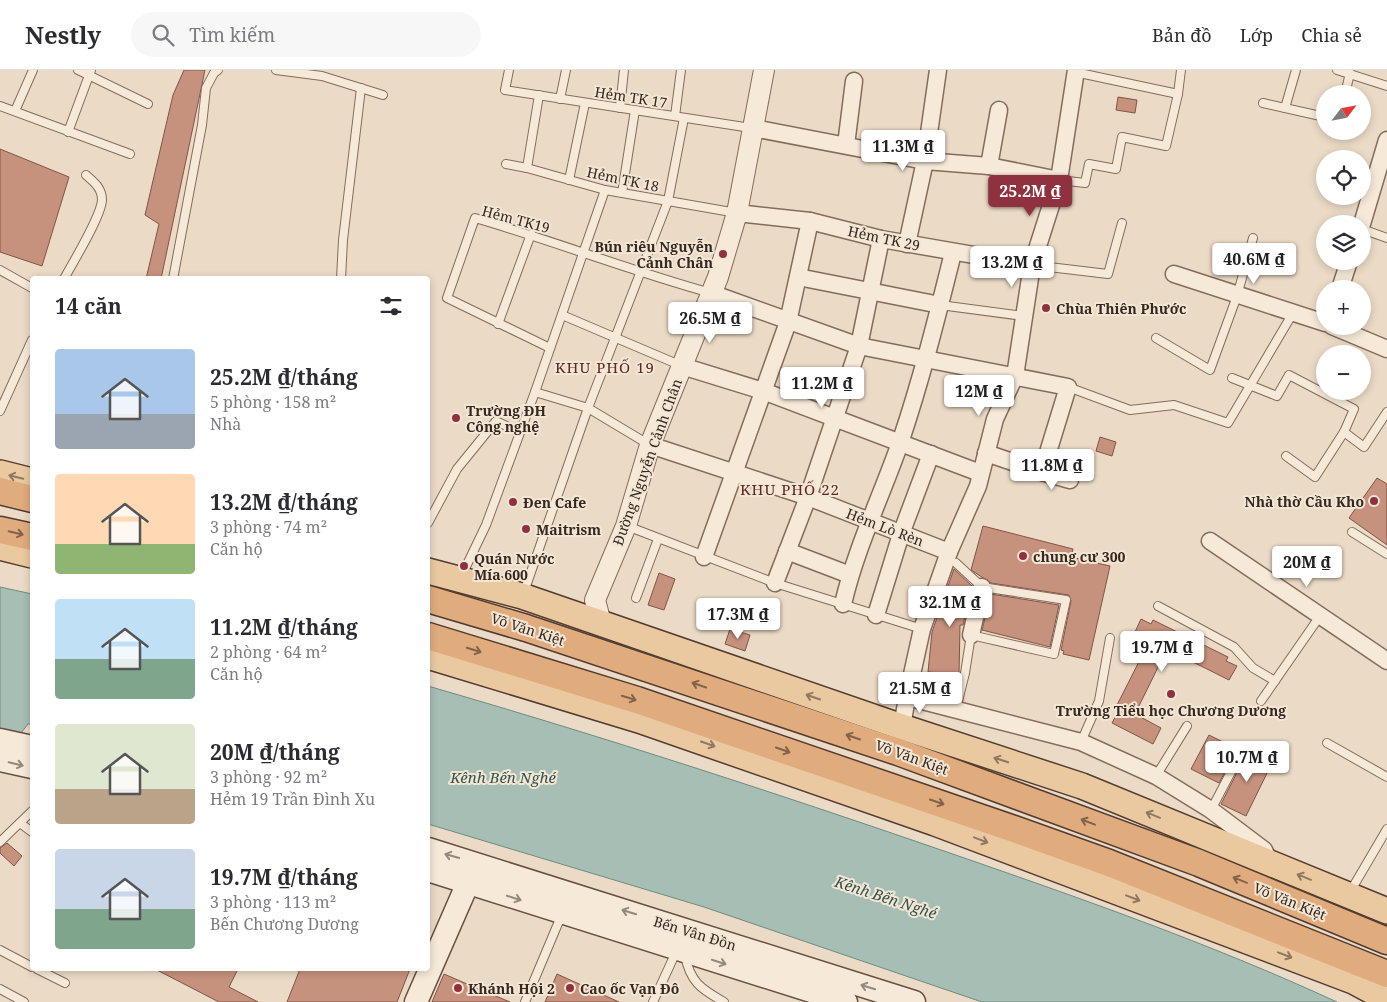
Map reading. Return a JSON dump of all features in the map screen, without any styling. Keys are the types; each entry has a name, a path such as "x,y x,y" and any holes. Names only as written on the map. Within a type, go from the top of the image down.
{"highway":[{"path":"0,491 30,498"},
{"path":"0,530 30,553"},
{"name":"Võ Văn Kiệt","path":"430,600 526,628 898,752 1199,863 1385,937"},
{"path":"430,637 637,700 1109,862 1368,973"}],"main road":[{"path":"0,473 30,480"},
{"path":"0,547 30,554"},
{"path":"0,564 30,554"},
{"name":"Võ Văn Kiệt","path":"430,572 522,596 572,613 598,611 902,727 1082,786 1387,911"},
{"path":"430,657 639,720 1368,973 1387,999"},
{"path":"430,673 548,707 888,822 935,822"},
{"path":"0,740 30,747"},
{"path":"0,760 30,767"},
{"name":"Bến Vân Đồn","path":"430,850 472,873 562,914 846,1002"},
{"name":"Bến Vân Đồn","path":"430,870 472,873 914,1002"},
{"path":"430,970 472,873"},
{"path":"416,1002 429,971"}],"street":[{"name":"Đường Nguyễn Cảnh Chân","path":"598,611 650,445 711,293 737,213 764,70"},
{"path":"908,244 925,161 938,70"},
{"path":"902,727 922,629 952,557 978,486 995,419 1015,376 1032,265 1059,180 1072,71"},
{"path":"846,145 854,81"},
{"path":"989,166 998,110"},
{"path":"753,128 925,161 989,166 1059,180"},
{"path":"1365,215 1387,140"},
{"name":"Hẻm TK 29","path":"737,213 810,221 882,239 953,253 1032,265"},
{"path":"704,557 788,322 810,221"},
{"path":"775,583 808,497 859,346 882,239"},
{"path":"843,604 850,576 900,442 926,360 953,253"},
{"path":"1174,274 1316,321"},
{"path":"798,277 940,305"},
{"path":"711,293 859,346 1068,387 1042,472"},
{"path":"1354,335 1387,349"},
{"path":"682,366 763,391 980,473"},
{"name":"Hẻm Lò Rèn","path":"650,445 733,474 808,497 902,534 952,557"},
{"path":"986,453 1070,480"},
{"path":"876,615 902,534 931,454"},
{"path":"1210,541 1387,660"},
{"path":"787,551 850,576"},
{"path":"971,635 982,587"},
{"path":"907,697 1081,742 1156,776 1211,810 1264,850 1271,863"},
{"path":"1368,973 1385,937"}],"lane":[{"path":"15,112 33,70"},
{"path":"78,70 90,73 148,104"},
{"path":"174,276 202,125 206,88 214,73 218,70"},
{"path":"276,70 322,76 382,95"},
{"name":"Hẻm TK 17","path":"508,70 506,90 753,128"},
{"path":"560,99 566,70"},
{"path":"620,108 624,70"},
{"path":"522,596 588,408 668,201 679,117 681,70"},
{"path":"1059,180 1085,183 1089,164 1116,169 1122,137 1166,146 1178,94 1181,70"},
{"path":"1285,108 1296,70"},
{"path":"1337,70 1387,86"},
{"path":"1072,71 1178,94"},
{"path":"68,132 90,73"},
{"path":"1347,85 1350,73"},
{"path":"341,276 343,240 361,88"},
{"path":"527,168 539,96"},
{"path":"569,180 585,102"},
{"path":"1263,103 1316,116"},
{"path":"0,106 130,154"},
{"path":"622,193 635,110"},
{"name":"Hẻm TK 18","path":"506,164 605,190 737,213"},
{"path":"66,276 91,229 102,200 98,185 86,175"},
{"path":"460,579 486,525 535,392 605,190"},
{"name":"Hẻm TK19","path":"550,348 447,298 474,218 531,234 641,273 711,293"},
{"path":"1032,265 1108,274 1122,223"},
{"path":"1371,232 1387,238"},
{"path":"498,324 531,234"},
{"path":"1156,338 1210,370 1237,296 1253,238"},
{"path":"0,270 30,287"},
{"path":"940,305 1023,316"},
{"path":"1068,387 1130,410 1174,404 1228,423 1293,313"},
{"path":"562,315 682,366"},
{"path":"0,411 30,344"},
{"path":"1232,378 1277,396 1289,376 1354,409 1344,432 1315,477 1286,456"},
{"path":"535,392 588,408 650,445"},
{"path":"1344,432 1364,447 1387,412"},
{"path":"430,519 457,468 496,421 519,432"},
{"path":"626,526 775,583 922,629"},
{"path":"1352,532 1387,554"},
{"path":"636,598 658,539"},
{"path":"952,557 982,587 1066,600 1054,654 971,635 965,673 956,709"},
{"path":"1158,606 1234,647 1253,668 1275,681"},
{"path":"1261,701 1320,616"},
{"path":"1081,742 1099,701 1110,638"},
{"path":"1156,776 1187,726"},
{"path":"1327,743 1387,777"},
{"path":"1211,810 1243,748"},
{"path":"0,842 30,813"},
{"path":"20,822 30,830"},
{"path":"1349,895 1387,829"},
{"path":"525,1002 562,914"},
{"path":"0,950 30,966"},
{"path":"653,1002 680,950"},
{"path":"680,950 688,971 701,989 724,1002"},
{"path":"41,971 65,983"},
{"path":"0,989 24,1002"}],"water":[{"path":"0,587 30,594 30,724 28,724 0,760"},
{"name":"Kênh Bến Nghé","path":"430,687 687,765 994,868 1191,940 1337,1002 982,1002 704,907 430,825"}],"building":[{"path":"184,70 205,70 162,276 147,276 159,224 145,215 173,95"},
{"path":"1118,97 1137,100 1135,113 1116,110"},
{"path":"0,149 69,177 42,266 0,252"},
{"path":"1100,437 1116,442 1112,456 1096,451"},
{"name":"Nhà thờ Cầu Kho","path":"1377,478 1387,484 1387,545 1349,518"},
{"path":"983,526 1073,549 1071,557 1110,566 1089,660 1063,654 1064,651 1061,650 1071,601 1069,595 991,583 971,570"},
{"path":"954,569 972,586 963,625 960,625 959,675 928,672 932,632"},
{"path":"659,573 675,579 664,610 648,605"},
{"path":"991,594 1059,605 1050,647 982,630"},
{"path":"1141,619 1151,624 1153,620 1228,657 1226,661 1237,666 1229,680 1167,649 1135,714 1161,728 1153,744 1112,723 1121,706 1117,705 1150,640 1135,632"},
{"path":"730,629 750,635 745,651 725,644"},
{"path":"1209,735 1237,749 1219,783 1191,769"},
{"path":"1249,749 1273,761 1246,816 1221,804"},
{"path":"7,843 22,856 14,866 0,853 0,848"},
{"path":"159,971 237,971 229,987 258,1002 219,1002"},
{"path":"299,971 409,971 397,1002 287,1002"},
{"name":"Khánh Hội 2","path":"444,974 467,984 510,1002 432,1002"},
{"name":"Cao ốc Vạn Đô","path":"557,974 619,1002 545,1002"}],"place":[{"name":"Bún riêu Nguyễn Cảnh Chân","path":"723,254"},
{"name":"Chùa Thiên Phước","path":"1046,308"},
{"name":"Trường ĐH Công nghệ","path":"456,418"},
{"name":"Nhà thờ Cầu Kho","path":"1374,501"},
{"name":"Đen Cafe","path":"513,502"},
{"name":"Maitrism","path":"526,529"},
{"name":"chung cư 300","path":"1023,556"},
{"name":"Quán Nước Mía 600","path":"464,566"},
{"name":"Trường Tiểu học Chương Dương","path":"1171,694"},
{"name":"Khánh Hội 2","path":"458,988"},
{"name":"Cao ốc Vạn Đô","path":"570,988"}],"district":[{"name":"KHU PHỐ 19","path":"605,367"},
{"name":"KHU PHỐ 22","path":"790,489"}]}
